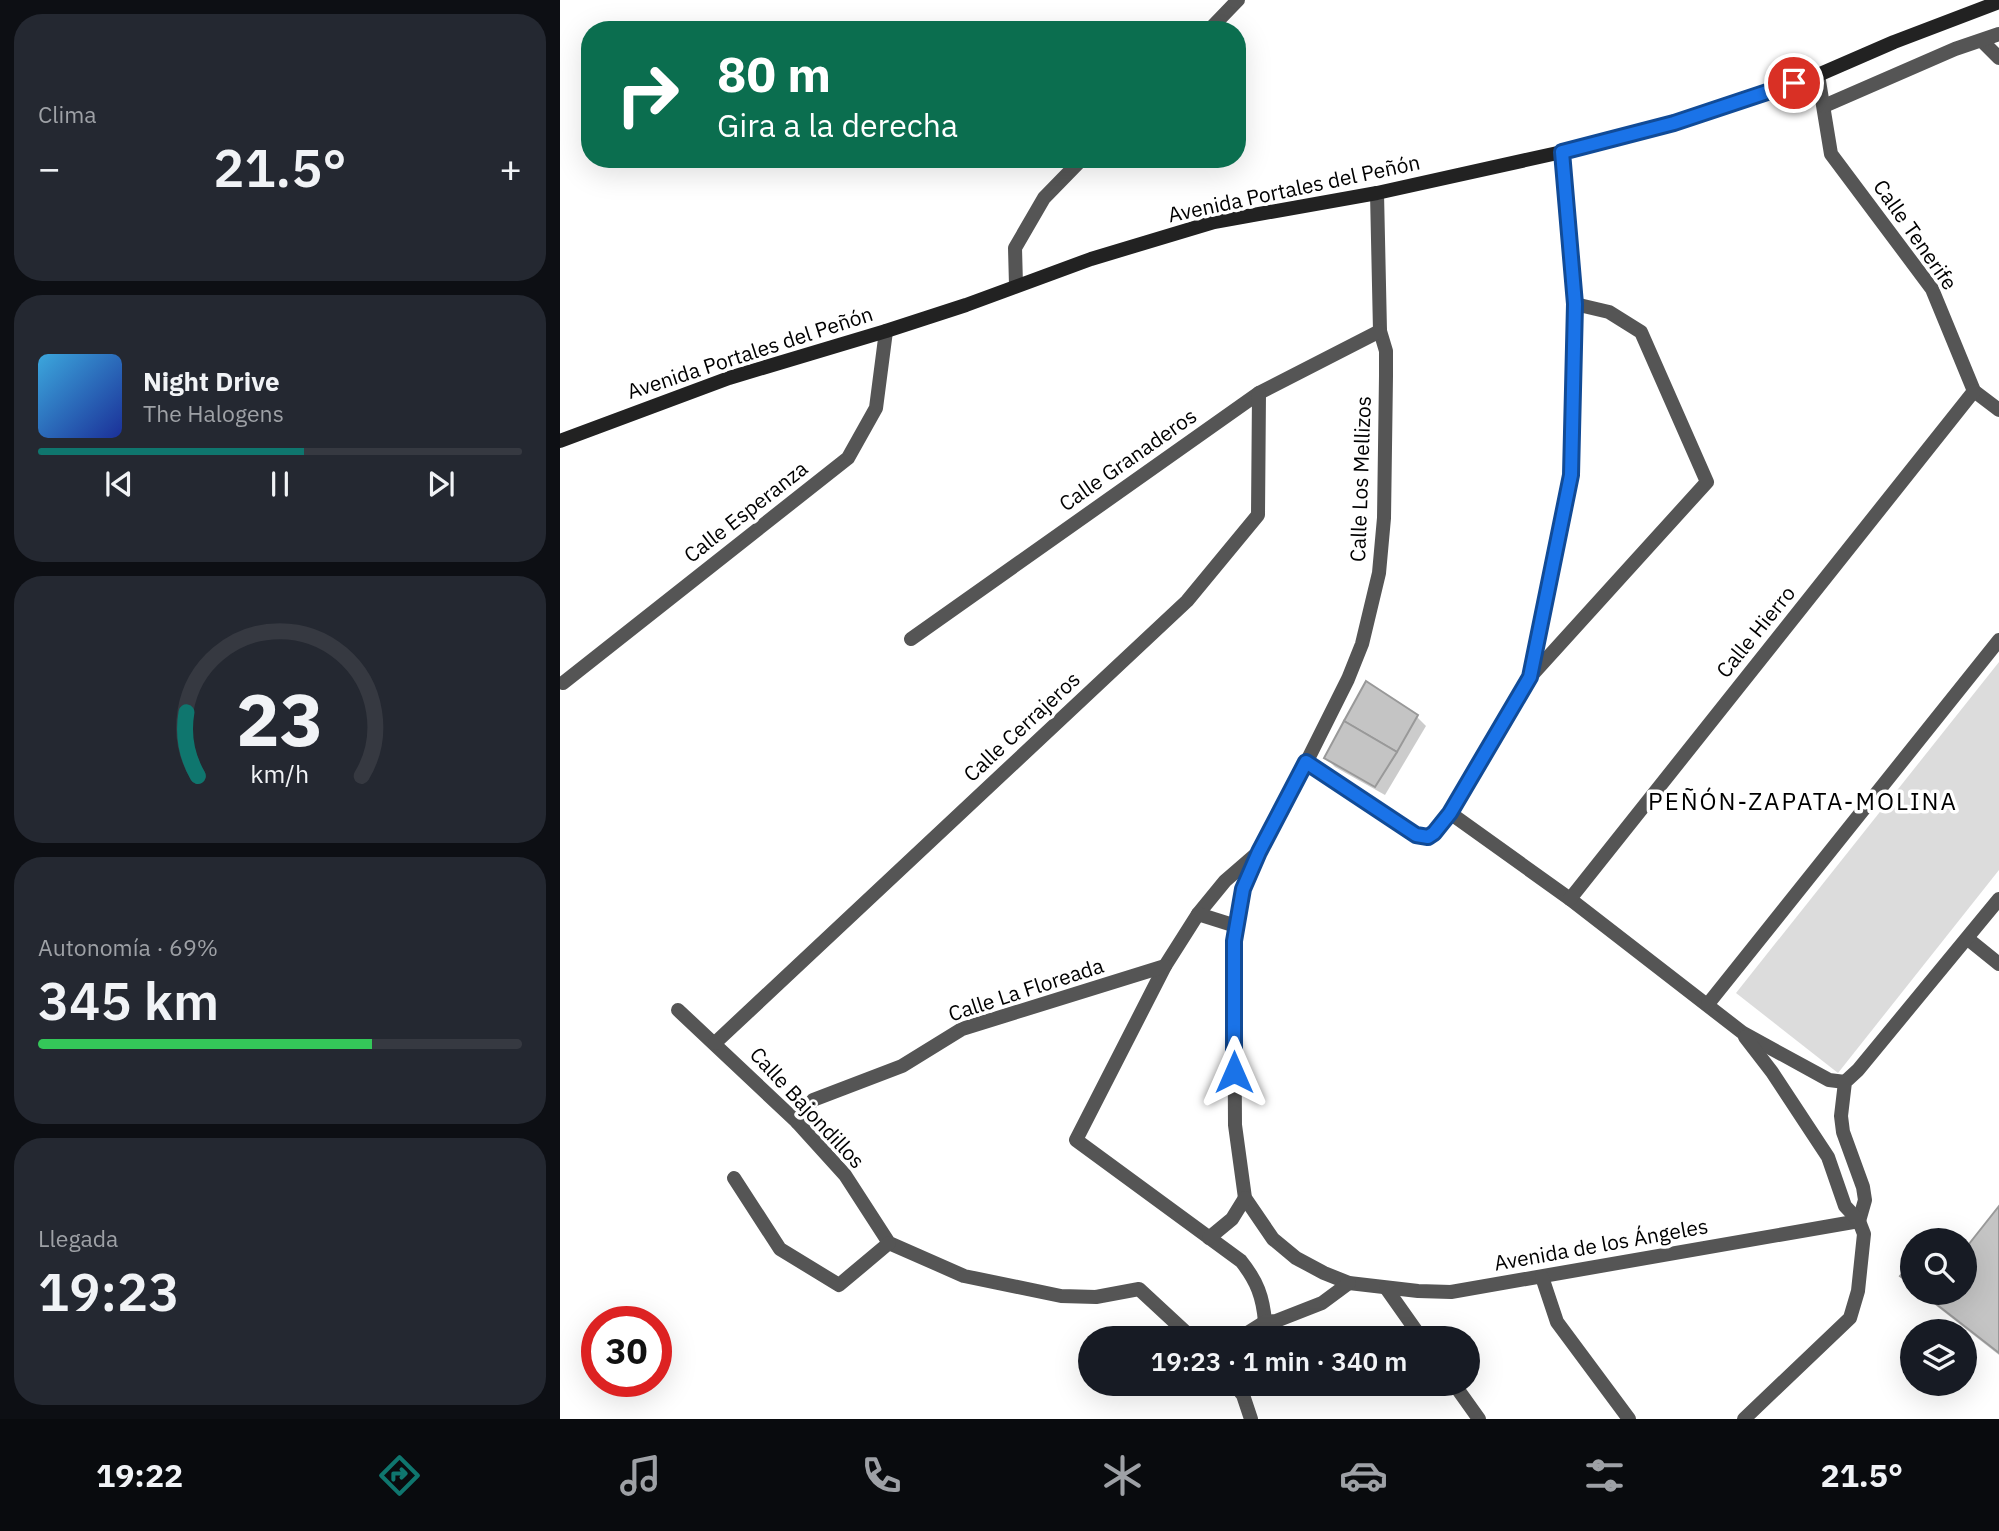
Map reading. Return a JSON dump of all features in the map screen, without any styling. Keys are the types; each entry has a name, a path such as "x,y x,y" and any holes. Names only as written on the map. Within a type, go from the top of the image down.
{"street":[{"path":"1218,21 1238,0"},
{"name":"Avenida Portales del Peñón","path":"560,441 729,378 886,331 1091,259 1214,222 1377,193 1562,152 1674,123 1818,75 1894,42 1999,2"},
{"path":"1824,106 1955,49 1999,34"},
{"path":"1982,41 1999,58"},
{"name":"Calle Tenerife","path":"1818,75 1831,154 1932,289 1974,391"},
{"path":"1530,677 1571,475 1575,304 1562,152"},
{"path":"1016,285 1015,248 1044,198 1073,168"},
{"name":"Calle Los Mellizos","path":"1349,1283 1296,1258 1273,1239 1245,1198 1235,1125 1236,926 1243,889 1259,852 1348,679 1362,644 1378,573 1384,518 1386,351 1380,331 1377,193"},
{"path":"1306,762 1423,837 1434,833 1450,813 1530,677 1707,482 1641,332 1609,312 1575,304"},
{"name":"Calle Esperanza","path":"562,683 848,458 876,408 886,331"},
{"name":"Calle Granaderos","path":"911,639 1259,393 1380,331"},
{"path":"1974,391 1999,410"},
{"name":"Calle Hierro","path":"1570,899 1974,391"},
{"name":"Calle Cerrajeros","path":"715,1043 1195,592 1258,515 1259,393"},
{"path":"1707,1004 1999,640"},
{"path":"1450,813 1570,899 1743,1033 1829,1080 1844,1083"},
{"path":"1259,852 1225,881 1198,914 1165,966 1076,1140 1241,1261 1254,1278 1264,1304 1265,1322"},
{"path":"1859,1221 1865,1200 1843,1132 1844,1083 1858,1070 1999,900"},
{"path":"1198,914 1236,926"},
{"path":"1968,939 1999,964"},
{"name":"Calle La Floreada","path":"797,1122 813,1100 902,1066 962,1029 1165,966"},
{"name":"Calle Bajondillos","path":"678,1010 797,1122 845,1175 889,1242"},
{"path":"1743,1033 1828,1157 1845,1206 1859,1221 1864,1234 1863,1261 1850,1318 1744,1419"},
{"path":"734,1178 780,1249 839,1284 889,1242 964,1276 1061,1296 1096,1297 1139,1289 1179,1326"},
{"path":"1209,1238 1232,1219 1245,1198"},
{"name":"Avenida de los Ángeles","path":"1349,1283 1451,1292 1859,1221"},
{"path":"1542,1277 1557,1322 1629,1419"},
{"path":"1259,1326 1322,1303 1349,1283"},
{"path":"1386,1288 1413,1326"},
{"path":"1243,1396 1251,1419"},
{"path":"1463,1396 1479,1419"}],"shaded area":[{"path":"1999,662 1999,870 1838,1073 1736,993"}],"building":[{"path":"1366,681 1418,715 1397,752 1344,721"},
{"path":"1344,721 1397,752 1375,787 1324,758"},
{"path":"1999,1206 1999,1353 1977,1336 1977,1319 1955,1319 1937,1305 1977,1305 1977,1234"}],"district":[{"name":"PEÑÓN-ZAPATA-MOLINA","path":"1803,802"}],"route":[{"path":"1234,1072 1234,941 1243,889 1259,852 1306,762 1416,835 1428,837 1450,813 1530,677 1571,475 1575,304 1562,152 1674,123 1794,83"}]}
